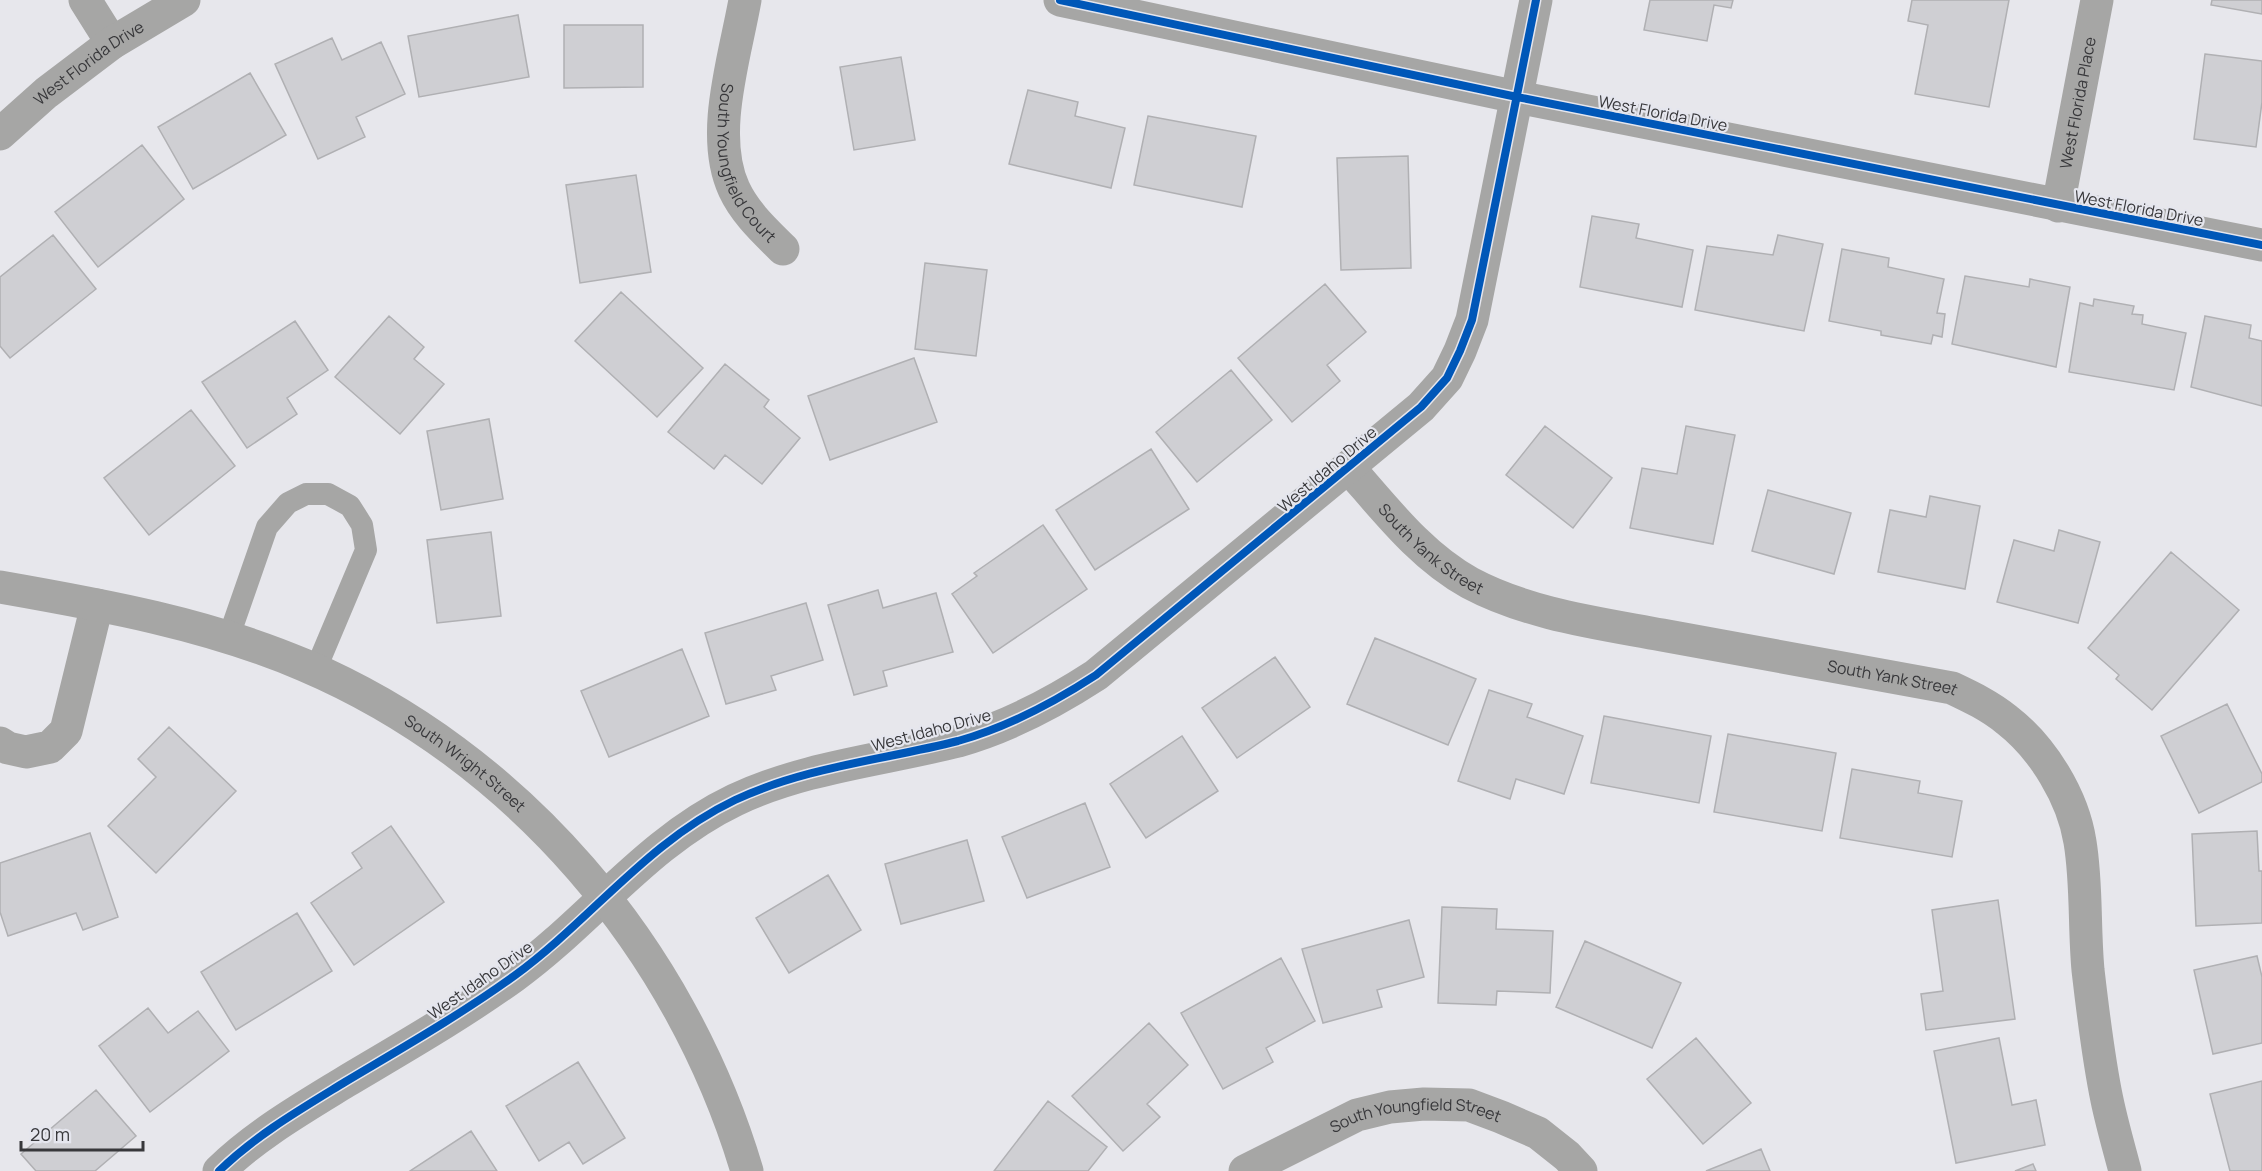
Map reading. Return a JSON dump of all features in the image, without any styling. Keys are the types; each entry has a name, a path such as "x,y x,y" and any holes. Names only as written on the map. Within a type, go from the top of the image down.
{"street":[{"path":"85,0 112,43"},
{"name":"West Florida Drive","path":"0,134 46,93 112,43 184,0"},
{"name":"South Youngfield Court","path":"745,0 722,122 724,160 734,189 751,217 783,249"},
{"name":"West Florida Drive","path":"1060,0 1517,97 2262,245"},
{"name":"West Idaho Drive","path":"219,1171 280,1122 466,1009 516,974 605,898 642,861 692,825 733,801 801,775 960,740 1010,723 1053,702 1096,675 1421,407 1447,378 1472,320 1536,0"},
{"name":"West Florida Place","path":"2058,206 2097,0"},
{"name":"South Yank Street","path":"1349,468 1408,534 1439,563 1469,582 1498,596 1580,619 1952,688 1982,702 2007,720 2027,739 2061,787 2080,841 2088,968 2107,1100 2125,1171"},
{"name":"South Wright Street","path":"1,591 97,605 193,628 255,646 315,671 390,709 473,766 512,797 545,829 605,898 650,959 675,998 718,1089 738,1139 747,1171"},
{"path":"0,742 8,748 26,752 50,747 66,731 97,605"},
{"name":"South Youngfield Street","path":"1245,1171 1357,1115 1390,1107 1424,1104 1469,1105 1501,1117 1538,1133 1567,1156 1581,1171"}],"lane":[{"path":"228,639 267,527 288,503 306,494 328,494 350,506 362,525 366,550 315,671"}],"building":[{"path":"1650,0 1733,0 1731,8 1714,5 1707,41 1644,30"},
{"path":"1912,0 2009,0 1989,107 1915,94 1928,25 1908,21"},
{"path":"2212,0 2262,0 2262,14 2211,5"},
{"path":"518,15 529,77 419,97 408,36"},
{"path":"564,25 643,25 643,87 564,88"},
{"path":"332,38 342,60 381,42 405,94 356,117 365,137 318,159 275,64"},
{"path":"2205,54 2262,61 2262,102 2256,147 2194,139"},
{"path":"901,57 915,140 854,150 840,67"},
{"path":"250,73 286,135 193,189 158,127"},
{"path":"1028,90 1078,102 1075,116 1125,128 1111,188 1009,164"},
{"path":"1148,116 1256,136 1242,207 1134,185"},
{"path":"142,145 184,199 98,267 55,212"},
{"path":"1408,156 1411,268 1341,270 1337,158"},
{"path":"636,175 651,272 580,283 566,185"},
{"path":"1592,216 1639,224 1636,238 1693,250 1682,307 1580,287"},
{"path":"53,235 96,289 10,358 0,346 0,277"},
{"path":"1778,235 1823,244 1804,331 1695,310 1707,246 1773,255"},
{"path":"1842,249 1889,258 1888,267 1944,279 1937,313 1945,314 1942,337 1933,335 1931,344 1881,335 1881,331 1829,321"},
{"path":"925,263 987,270 976,356 915,349"},
{"path":"1965,276 2029,287 2030,279 2070,287 2056,367 1952,344"},
{"path":"1325,284 1366,332 1327,365 1340,381 1292,422 1238,358"},
{"path":"621,292 703,368 657,417 575,341"},
{"path":"2094,299 2134,306 2132,314 2143,315 2142,324 2186,333 2174,390 2069,372 2080,303 2093,306"},
{"path":"389,316 424,347 414,359 444,384 400,434 335,377"},
{"path":"2205,316 2251,325 2249,338 2262,341 2262,406 2191,387"},
{"path":"295,321 328,370 287,398 297,414 247,448 202,382"},
{"path":"914,358 937,422 830,460 808,396"},
{"path":"725,364 769,400 764,407 800,438 762,484 725,455 714,469 668,432"},
{"path":"1231,370 1272,420 1197,482 1156,432"},
{"path":"191,410 235,466 149,535 104,478"},
{"path":"489,419 503,499 441,510 427,431"},
{"path":"1545,426 1612,478 1573,528 1506,475"},
{"path":"1686,426 1735,435 1713,544 1630,528 1642,468 1677,474"},
{"path":"1151,449 1189,509 1095,570 1056,510"},
{"path":"1768,490 1851,513 1834,574 1752,551"},
{"path":"1930,496 1980,506 1965,589 1878,572 1890,510 1926,517"},
{"path":"1043,525 1087,589 993,653 952,594 977,576 974,573"},
{"path":"2059,530 2100,542 2078,623 1997,602 2014,540 2054,551"},
{"path":"491,532 501,616 437,623 427,540"},
{"path":"2171,552 2239,610 2152,710 2116,679 2119,675 2088,648"},
{"path":"878,590 883,608 936,593 953,652 883,671 887,686 854,695 828,605"},
{"path":"806,603 823,660 771,676 776,690 726,704 705,633"},
{"path":"1375,638 1476,679 1448,745 1347,704"},
{"path":"682,649 709,716 609,757 581,691"},
{"path":"1275,657 1310,707 1237,758 1202,708"},
{"path":"1489,690 1532,704 1527,717 1583,736 1564,794 1516,779 1510,799 1458,781"},
{"path":"2227,704 2262,774 2262,782 2199,813 2161,736"},
{"path":"1604,716 1711,736 1699,803 1591,783"},
{"path":"169,727 236,791 156,873 108,826 156,777 138,759"},
{"path":"1728,734 1836,753 1822,831 1714,812"},
{"path":"1182,736 1218,791 1146,838 1110,784"},
{"path":"1852,769 1920,781 1918,793 1962,801 1952,857 1840,838"},
{"path":"1085,803 1110,867 1027,898 1002,837"},
{"path":"391,826 444,902 354,965 311,903 362,868 352,853"},
{"path":"2257,831 2259,871 2262,871 2262,923 2196,926 2192,834"},
{"path":"90,833 118,917 83,930 76,913 8,936 0,912 0,863"},
{"path":"967,840 984,901 901,924 885,864"},
{"path":"828,875 861,930 789,973 756,918"},
{"path":"1998,900 2015,1019 1926,1030 1921,994 1943,991 1932,910"},
{"path":"1442,907 1497,909 1496,929 1553,931 1550,993 1497,991 1496,1005 1438,1003"},
{"path":"297,913 332,971 236,1030 201,972"},
{"path":"1409,920 1424,977 1377,990 1382,1007 1323,1023 1302,949"},
{"path":"1585,941 1681,983 1652,1048 1556,1007"},
{"path":"2257,956 2262,977 2262,1043 2213,1054 2194,970"},
{"path":"1281,958 1315,1021 1266,1048 1273,1062 1223,1089 1181,1013"},
{"path":"148,1008 168,1033 198,1011 229,1051 150,1112 99,1046"},
{"path":"1149,1023 1188,1065 1147,1104 1160,1117 1123,1151 1072,1096"},
{"path":"1696,1038 1751,1103 1703,1144 1647,1079"},
{"path":"1999,1038 2012,1105 2036,1100 2045,1145 1956,1163 1934,1051"},
{"path":"578,1062 625,1138 583,1164 569,1142 539,1161 506,1106"},
{"path":"2262,1081 2262,1171 2230,1171 2210,1094"},
{"path":"96,1090 136,1136 95,1171 36,1171 21,1154"},
{"path":"1048,1101 1107,1147 1088,1171 994,1171"},
{"path":"471,1131 497,1171 410,1171"},
{"path":"1761,1149 1770,1171 1706,1171"},
{"path":"2033,1164 2036,1171 2015,1171"}],"cycle path":[{"path":"1060,0 1517,97 2262,245"},
{"path":"219,1171 279,1123 452,1018 514,976 569,931 647,859 703,817 735,800 789,780 845,765 930,748 995,729 1030,713 1096,675 1421,407 1447,378 1472,320 1536,0"}]}
